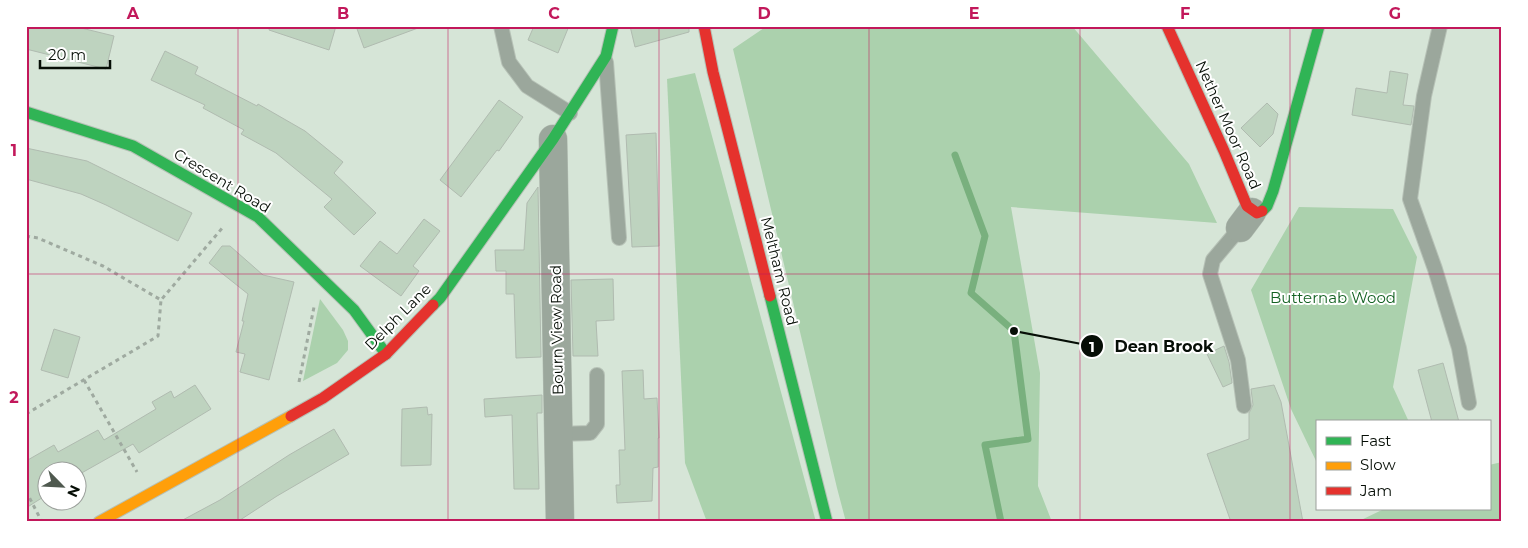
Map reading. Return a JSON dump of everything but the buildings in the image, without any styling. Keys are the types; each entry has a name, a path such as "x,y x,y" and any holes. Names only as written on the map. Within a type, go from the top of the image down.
{"street":[{"name":"Delph Lane","path":"99,522 128,516 150,495 323,398 386,354 440,298 553,139 606,56 613,26"},
{"name":"Meltham Road","path":"704,26 713,72 827,522"},
{"name":"Nether Moor Road","path":"1167,26 1247,206 1246,220"},
{"name":"Nether Moor Road","path":"1246,220 1263,212 1273,191 1318,26"},
{"name":"Crescent Road","path":"26,112 133,146 258,216 354,310 386,354"},
{"name":"Bourn View Road","path":"553,139 560,522"}],"lane":[{"path":"501,26 509,62 526,86 570,112"},
{"path":"1440,26 1424,96 1410,199 1435,269 1459,348 1469,403"},
{"path":"606,56 619,238"},
{"path":"1244,406 1238,360 1210,274 1213,260 1246,220"},
{"path":"558,434 590,433 597,424 597,375"}],"path":[{"path":"26,414 158,336 161,300 241,207"},
{"path":"26,236 38,238 103,266 161,300"},
{"path":"292,416 320,277"},
{"path":"84,380 150,495"},
{"path":"26,491 42,522"}],"green space":[{"path":"767,26 1072,26 1189,164 1217,223 1011,207 1040,373 1038,486 1052,522 846,522 733,49"},
{"path":"695,73 816,522 707,522 685,463 667,79"},
{"name":"Butternab Wood","path":"1299,207 1393,209 1417,257 1393,387 1408,420 1316,420 1316,461 1291,409 1251,290"},
{"path":"320,299 343,330 348,341 348,350 337,363 303,381"},
{"path":"1502,462 1502,522 1357,522 1382,510 1490,510 1490,465"}],"waterway":[{"path":"955,155 985,236 971,293 1014,331 1028,439 985,445 1001,522"}],"traffic: fast":[{"path":"433,305 440,298 553,139 606,56 613,26"},
{"path":"1262,211 1267,206 1273,191 1319,26"},
{"path":"26,112 133,146 258,217 354,310 386,354"},
{"path":"770,296 827,522"}],"traffic: slow":[{"path":"99,522 291,416"}],"traffic: jam":[{"path":"704,26 713,72 770,296"},
{"path":"1167,26 1247,206 1257,213 1262,211"},
{"path":"291,416 323,398 386,354 433,305"}],"place":[{"name":"Dean Brook","path":"1014,331"}]}
